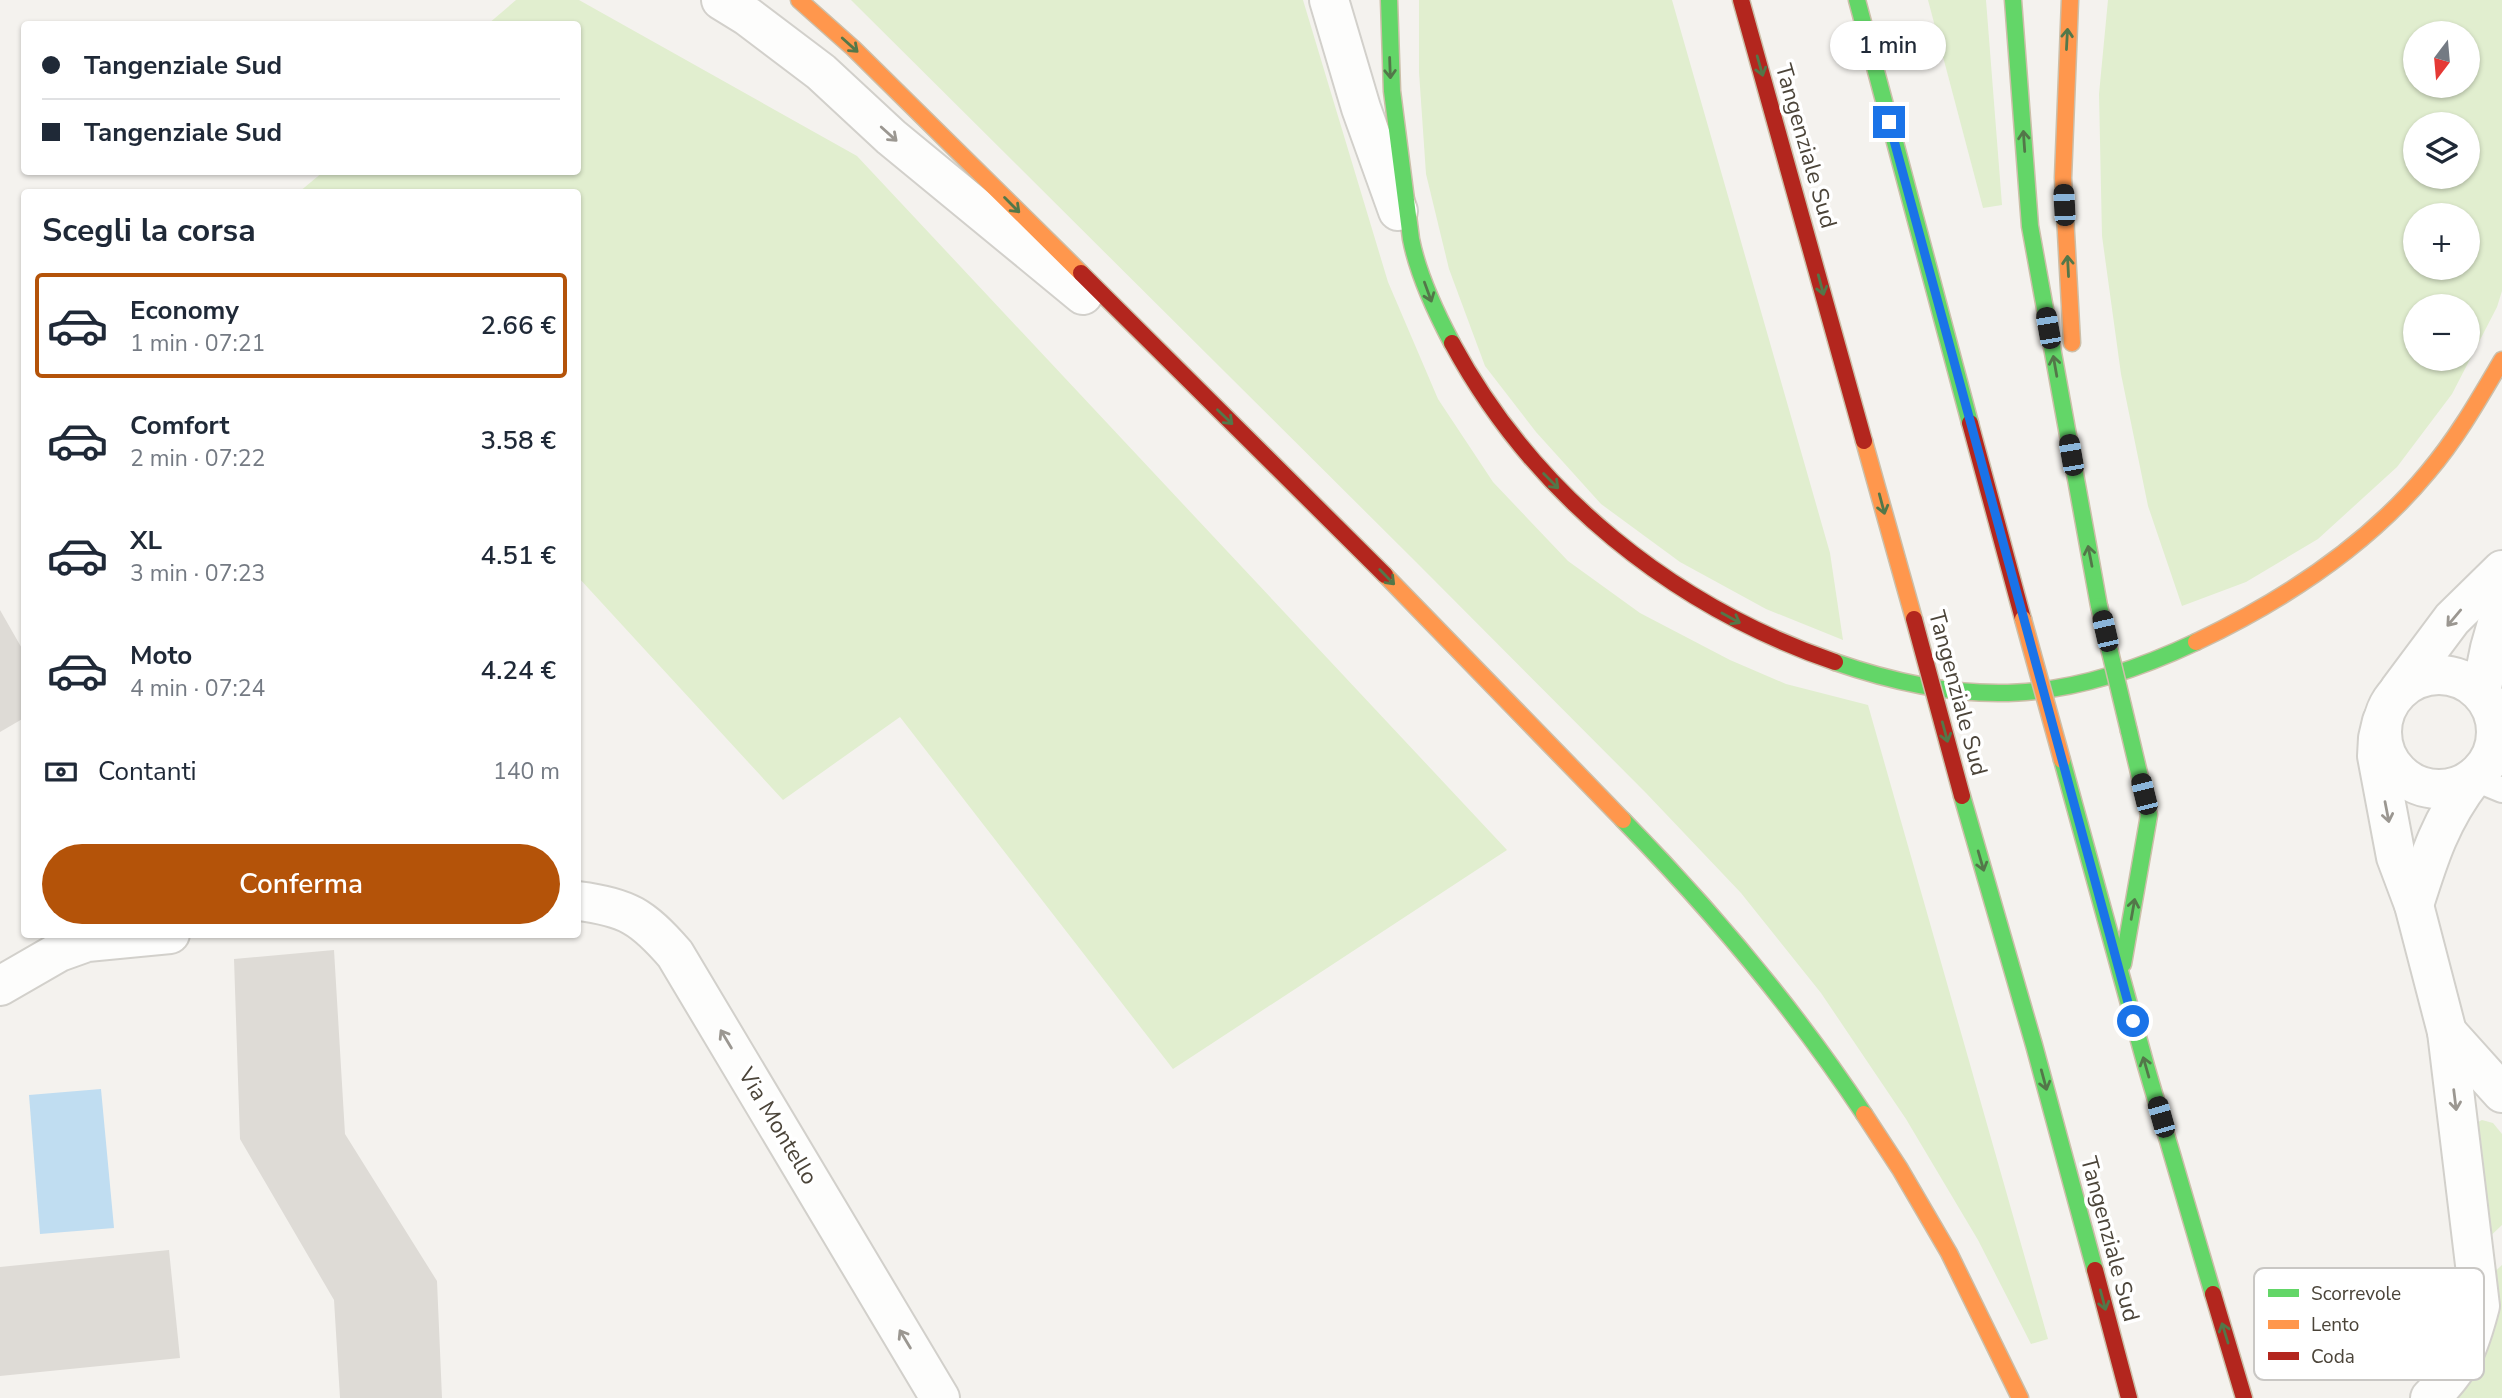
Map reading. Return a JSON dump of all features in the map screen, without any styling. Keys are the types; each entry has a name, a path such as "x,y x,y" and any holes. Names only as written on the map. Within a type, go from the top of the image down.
{"highway":[{"path":"799,0 923,116 1365,554 1661,859 1747,956 1828,1059 1900,1170 1949,1253 2020,1398"},
{"path":"1389,0 1390,78 1413,252 1433,305 1460,361 1532,463 1579,510 1628,552 1686,593 1742,625 1802,651 1917,685 1973,694 2038,691 2084,683 2136,667 2190,643 2290,590 2337,556 2417,484 2452,439 2502,360"},
{"name":"Tangenziale Sud","path":"1741,0 1962,796 2034,1045 2129,1398"},
{"path":"1857,0 2121,976 2244,1398"},
{"path":"2012,0 2030,226 2099,606 2149,815 2121,976"},
{"path":"2070,0 2063,178 2080,506"}],"street":[{"path":"721,0 747,16 821,72 891,137 1191,384"},
{"path":"1329,0 1361,108 1413,252"},
{"path":"2475,1268 2447,1032 2414,905 2396,857 2378,766 2378,738 2391,705 2452,619 2502,570"},
{"path":"2481,692 2502,606"},
{"path":"2444,674 2465,680 2481,692 2494,716 2496,737 2492,754 2483,769 2487,784 2438,789 2419,785 2404,777 2390,762 2382,741 2391,705 2417,678 2444,674"},
{"path":"2414,905 2438,834 2453,803 2487,784"},
{"name":"Via Montello","path":"581,901 606,905 631,914 657,933 675,954 940,1398"},
{"path":"0,986 68,943 128,938"},
{"path":"2447,1032 2502,1093"},
{"path":"2430,1398 2449,1380"}],"green space":[{"path":"516,0 579,0 857,156 1507,850 1173,1069 900,717 783,800 581,580 581,189 303,189 319,175 581,175 581,21 492,21"},
{"path":"851,0 1303,0 1388,282 1438,399 1493,482 1568,561 1640,613 1730,660 1786,684 1868,705 2048,1339 2031,1344 1978,1240 1906,1119 1821,993 1741,893 1646,793 1416,562"},
{"path":"1419,0 1672,0 1830,553 1843,640 1766,609 1680,562 1601,504 1536,432 1485,366 1449,269 1426,174 1419,72"},
{"path":"1928,0 1986,0 2002,205 1983,208"},
{"path":"2108,0 2502,0 2502,291 2497,307 2480,340 2480,294 2403,294 2403,371 2464,371 2452,394 2397,467 2318,539 2246,582 2182,606 2148,506 2121,374 2102,236 2099,94"},
{"path":"2482,1120 2493,1123 2502,1134 2502,1225 2485,1241 2476,1123"},
{"path":"2502,1265 2502,1398 2448,1398 2454,1380 2484,1380 2484,1293 2490,1276"}],"water":[{"path":"101,1089 114,1228 40,1234 29,1095"}],"building":[{"path":"0,610 21,647 21,720 0,732"},
{"path":"334,950 345,1134 437,1281 442,1398 340,1398 334,1300 240,1139 234,959"},
{"path":"169,1250 180,1358 0,1376 0,1267"}],"traffic: fast":[{"path":"1389,0 1392,91 1411,239 1428,292 1452,343"},
{"path":"1857,0 1970,423"},
{"path":"2013,0 2030,226 2099,606"},
{"path":"2099,606 2129,731"},
{"path":"1835,662 1930,687 1975,692 2018,692 2061,688 2104,677 2196,642"},
{"path":"2123,964 2149,815 2129,731"},
{"path":"2062,760 2146,1066 2213,1294"},
{"path":"1962,796 2095,1270"},
{"path":"1623,820 1751,961 1864,1114"}],"traffic: slow":[{"path":"799,0 853,48 1081,273"},
{"path":"2070,0 2063,178 2072,343"},
{"path":"2196,642 2291,590 2378,524 2404,499 2449,446 2502,360"},
{"path":"1864,441 1914,619"},
{"path":"1385,575 1623,820"},
{"path":"2023,619 2062,760"},
{"path":"1864,1114 1949,1253 2020,1398"}],"traffic: jam":[{"path":"1741,0 1864,441"},
{"path":"1081,273 1385,575"},
{"path":"1452,343 1485,398 1524,449 1567,496 1614,538 1664,577 1718,610 1775,638 1835,662"},
{"path":"1970,423 2023,619"},
{"path":"1914,619 1962,796"},
{"path":"2095,1270 2129,1398"},
{"path":"2213,1294 2244,1398"}],"route":[{"path":"1889,122 2133,1021"}]}
